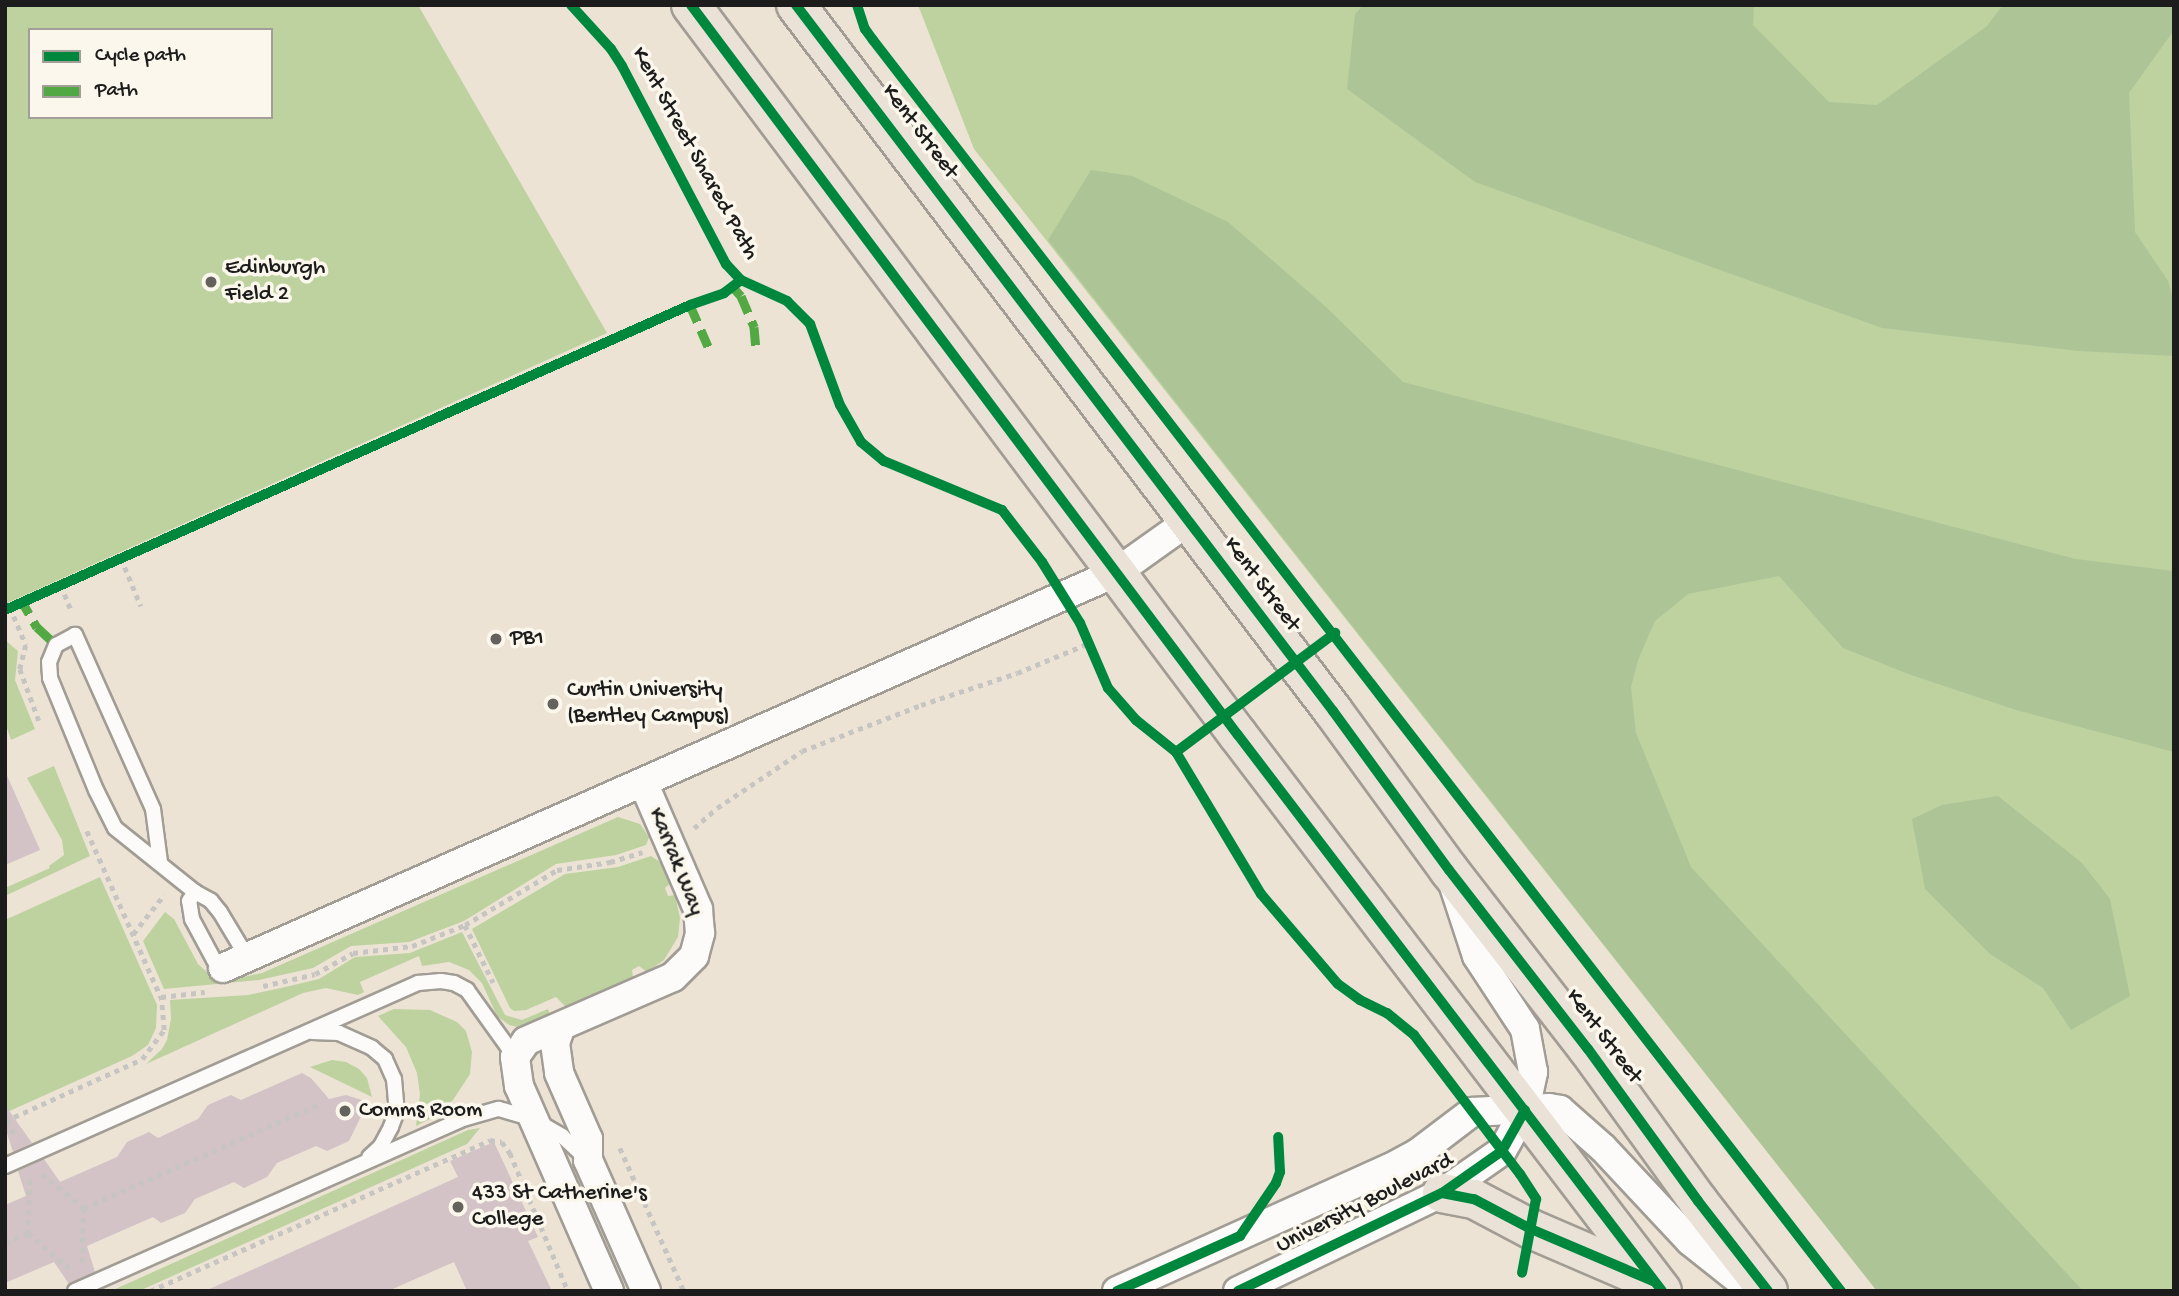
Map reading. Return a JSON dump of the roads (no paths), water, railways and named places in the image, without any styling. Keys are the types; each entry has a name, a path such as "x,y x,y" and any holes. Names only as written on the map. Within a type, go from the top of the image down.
{"main road":[{"path":"691,5 1659,1287"},
{"name":"Kent Street","path":"796,5 1341,721 1449,870 1588,1049 1698,1201 1768,1291"},
{"path":"1442,1193 1474,1199 1531,1229 1659,1287"}],"street":[{"path":"229,972 643,782 1117,572 1187,522"},
{"name":"Karrak Way","path":"515,1057 526,1041 542,1032 561,1029 673,977 694,956 699,944 701,920 643,782"},
{"name":"Kent Street","path":"1449,870 1477,956 1525,1029 1533,1072 1525,1110"},
{"path":"561,1029 555,1043 555,1060 588,1139 588,1160 646,1291"},
{"path":"515,1057 519,1086 609,1291"},
{"path":"1525,1110 1560,1110 1603,1149 1690,1241 1753,1291"},
{"name":"University Boulevard","path":"1238,1291 1442,1193 1502,1151 1525,1110"},
{"name":"University Boulevard","path":"1116,1291 1390,1168 1418,1153 1472,1112 1525,1110"}],"lane":[{"path":"160,863 153,809 75,635 56,645 49,662 50,678 62,711 115,828 195,892 211,901 220,912 229,972"},
{"path":"195,892 189,901 192,919 214,960 229,972"},
{"path":"5,1167 418,983 441,981 454,983 467,990 515,1057"},
{"path":"305,1032 339,1033 359,1040 385,1059 394,1079 397,1111 391,1127 381,1146 360,1165"},
{"path":"75,1291 463,1119 499,1109 534,1119 562,1136 588,1160"}],"place":[{"name":"Edinburgh Field 2","path":"211,282"},
{"name":"PB1","path":"496,639"},
{"name":"Curtin University (Bentley Campus)","path":"553,704"},
{"name":"Comms Room","path":"345,1111"},
{"name":"433 St Catherine's College","path":"458,1207"}]}
